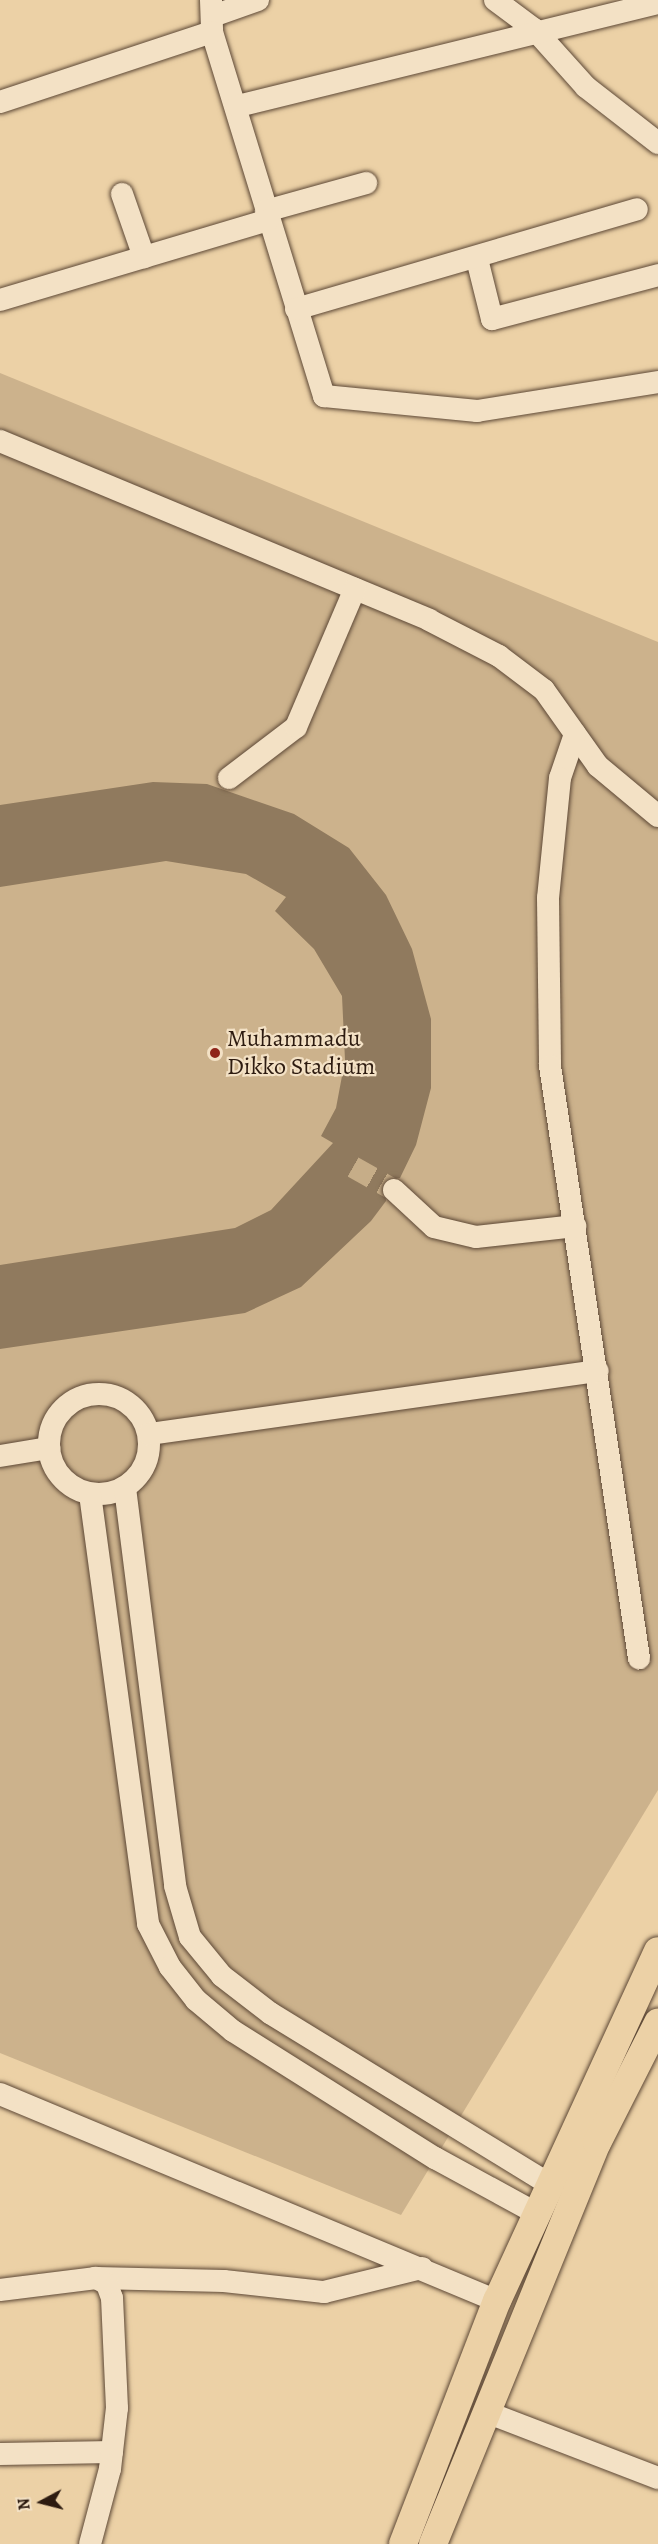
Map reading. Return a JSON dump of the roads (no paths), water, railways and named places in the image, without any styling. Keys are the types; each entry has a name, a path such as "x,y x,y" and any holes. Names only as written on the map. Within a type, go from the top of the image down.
{"main road":[{"path":"403,2544 497,2301 658,1951"},
{"path":"433,2544 597,2143 658,2023"}],"street":[{"path":"0,102 212,16 258,0"},
{"path":"495,0 534,29 586,87 658,143"},
{"path":"238,106 534,29 658,3"},
{"path":"212,16 267,216 319,387 331,400 477,411 658,381"},
{"path":"0,300 144,257 366,183"},
{"path":"122,194 144,257"},
{"path":"296,309 477,259 637,209"},
{"path":"477,259 492,319 658,275"},
{"path":"0,441 355,589 499,656 544,690 598,766 658,816"},
{"path":"229,778 296,726 355,589"},
{"path":"575,734 560,778 546,970 550,1066 598,1371 639,1658"},
{"path":"394,1190 434,1227 476,1237 575,1226"},
{"path":"149,1434 598,1371"},
{"path":"94,1393 129,1403 149,1434 142,1470 125,1488 90,1494 66,1483 49,1448 60,1412 94,1393"},
{"path":"0,1456 49,1448"},
{"path":"125,1488 176,1886 190,1937 222,1976 270,2013 549,2184"},
{"path":"90,1494 148,1924 170,1967 196,2000 233,2031 435,2158 536,2213"},
{"path":"0,2094 497,2301"},
{"path":"0,2290 96,2278 224,2281 324,2292 422,2268"},
{"path":"90,2544 112,2452 117,2408 112,2298 107,2284 96,2278"},
{"path":"486,2412 658,2478"},
{"path":"0,2454 112,2452"}],"tunnel":[{"path":"353,1167 394,1190"}],"place":[{"name":"Muhammadu Dikko Stadium","path":"215,1053"}]}
